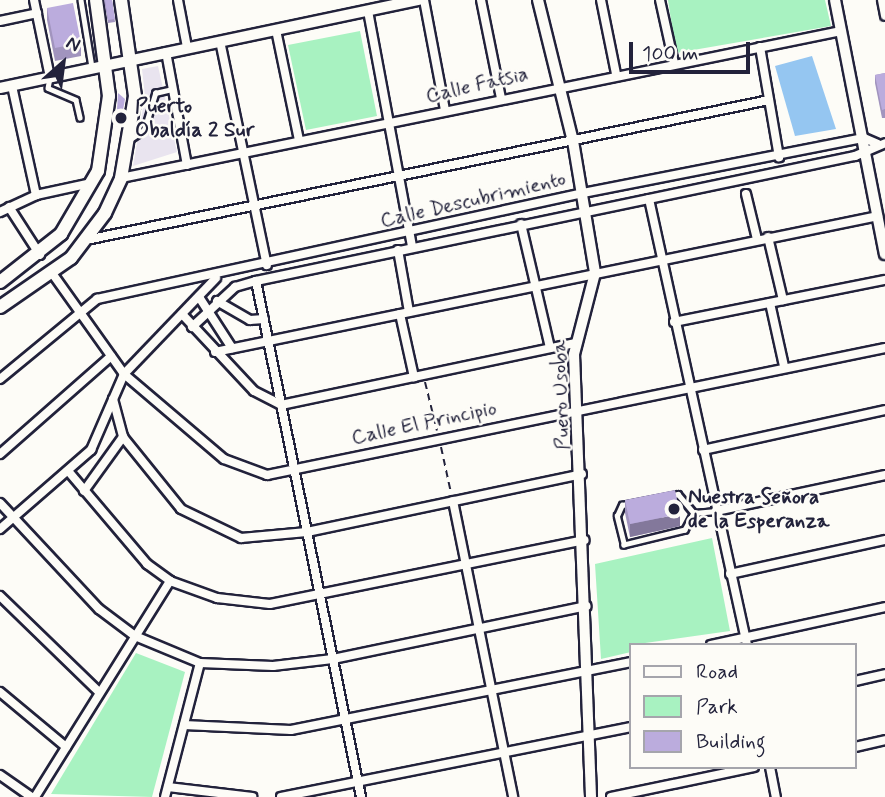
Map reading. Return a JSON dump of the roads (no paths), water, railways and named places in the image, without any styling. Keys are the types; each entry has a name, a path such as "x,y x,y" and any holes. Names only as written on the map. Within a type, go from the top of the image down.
{"main road":[{"path":"0,282 40,254 73,219 94,183 107,135 107,65 96,0"},
{"path":"0,307 52,273 86,240 121,178 131,138 131,60 121,0"}],"street":[{"path":"34,0 50,77"},
{"path":"178,0 187,47"},
{"path":"0,88 421,0 446,110"},
{"path":"481,0 501,98"},
{"name":"Puero Usoba","path":"538,0 573,141 587,211 595,273 575,342 583,474 591,797"},
{"path":"601,0 616,74"},
{"path":"660,0 674,63"},
{"path":"835,0 885,254"},
{"path":"882,0 885,16"},
{"path":"368,11 393,122 412,247"},
{"path":"0,21 37,13"},
{"path":"276,30 299,140"},
{"name":"Calle Fatsia","path":"121,178 560,85 841,31"},
{"path":"220,41 267,265"},
{"path":"760,47 779,157"},
{"path":"166,52 187,165"},
{"path":"12,86 36,195"},
{"path":"86,240 255,208 769,100"},
{"name":"Calle Descubrimiento","path":"78,309 97,299 216,278 583,193 779,157 864,138 882,143"},
{"name":"Calle Descubrimiento","path":"192,327 217,301 256,281 866,153 882,143"},
{"path":"0,212 36,195 94,183"},
{"path":"747,194 757,239"},
{"path":"649,199 746,641"},
{"path":"9,207 40,254"},
{"path":"215,352 878,216"},
{"path":"520,224 550,348"},
{"path":"768,237 783,300"},
{"path":"398,250 414,377"},
{"name":"Calle El Principio","path":"52,273 124,374 238,468 267,475 784,366 885,348"},
{"path":"0,529 69,472 91,450 124,374 216,278"},
{"path":"674,322 885,280"},
{"path":"256,281 361,797"},
{"path":"199,296 232,348"},
{"path":"217,301 250,320 264,319"},
{"path":"770,303 784,366"},
{"path":"0,379 78,309"},
{"path":"182,314 254,391 281,405 575,342"},
{"path":"0,454 111,356"},
{"path":"113,399 123,437 144,470 199,523 240,538 307,532 583,474"},
{"path":"703,450 885,410"},
{"path":"84,491 123,437"},
{"path":"69,472 124,541 170,581 247,602 320,596 464,563 585,540"},
{"path":"716,511 885,475"},
{"path":"453,501 513,797"},
{"path":"0,503 99,609 135,636 200,663 273,666 333,659 587,606"},
{"path":"730,575 885,540"},
{"path":"0,775 33,797 170,581"},
{"path":"0,596 99,692"},
{"path":"728,643 885,607"},
{"path":"184,725 270,732 345,722 630,662"},
{"path":"165,797 200,663"},
{"path":"857,681 885,674"},
{"path":"0,692 66,747"},
{"path":"281,797 358,784 630,727"},
{"path":"857,747 885,740"},
{"path":"611,797 744,769"},
{"path":"770,769 776,797"},
{"path":"167,787 252,797"}],"lane":[{"path":"81,0 92,68"},
{"path":"50,77 48,88 76,100 80,118"},
{"path":"131,138 144,130 155,93 173,89"},
{"path":"694,513 678,494 626,502 617,516 621,541 635,547 679,534 694,513 716,511"}],"water":[{"path":"812,56 836,129 795,136 775,66"}],"place":[{"name":"Puerto Obaldía 2 Sur","path":"121,118"},
{"name":"Nuestra Señora de la Esperanza","path":"674,509"}]}
